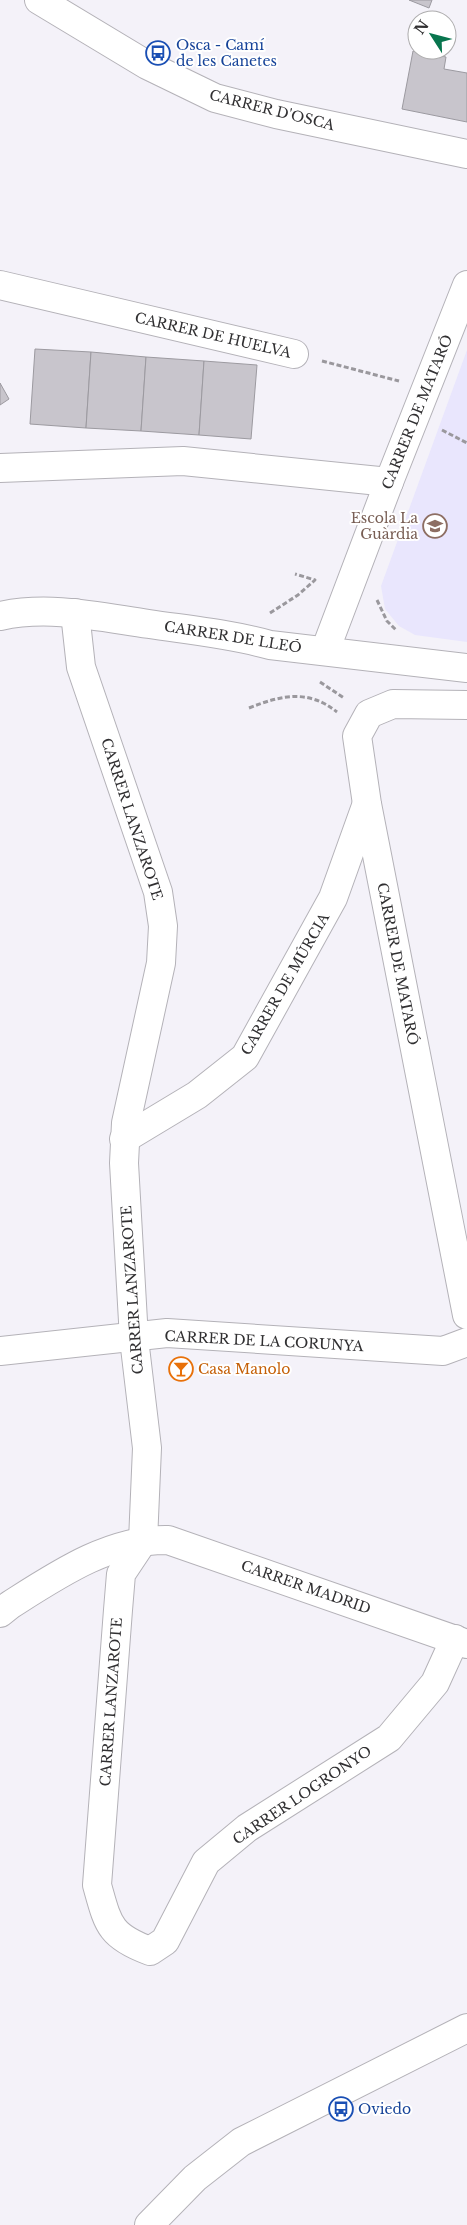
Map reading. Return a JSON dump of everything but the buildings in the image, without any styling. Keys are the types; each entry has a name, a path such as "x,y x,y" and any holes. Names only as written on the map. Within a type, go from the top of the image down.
{"street":[{"name":"CARRER D'OSCA","path":"39,0 147,65 215,98 276,114 467,154"},
{"name":"CARRER DE HUELVA","path":"0,285 294,354"},
{"name":"CARRER DE MATARÓ","path":"325,652 389,482 467,285"},
{"path":"0,468 183,461 389,482"},
{"name":"CARRER DE LLEÓ","path":"0,616 24,611 75,613 240,637 270,645 467,668"},
{"name":"CARRER LANZAROTE","path":"75,613 81,667 158,892 163,926 161,963 124,1139 134,1339 147,1448 143,1541 121,1574 98,1885 108,1923 129,1944 150,1951"},
{"path":"363,726 369,714 393,704 467,705"},
{"name":"CARRER DE MATARÓ","path":"363,726 357,736 367,804 467,1315"},
{"name":"CARRER DE MÚRCIA","path":"124,1139 197,1095 245,1057 333,898 367,804"},
{"name":"CARRER DE LA CORUNYA","path":"0,1351 134,1339 167,1334 443,1351 467,1342"},
{"name":"CARRER MADRID","path":"0,1613 77,1563 143,1541 168,1540 461,1642"},
{"name":"CARRER LOGRONYO","path":"150,1951 165,1942 206,1862 247,1828 388,1738 435,1683 461,1642"},
{"path":"149,2225 195,2178 241,2142 467,2028"}],"path":[{"name":"CARRER DE HUELVA","path":"294,354 426,388"},
{"path":"434,427 467,443"},
{"path":"240,637 255,620 276,611 315,580 295,574"},
{"path":"377,596 377,602 387,621 399,632"},
{"path":"249,708 272,699 302,696 323,700 341,714 363,726"}],"shaded area":[{"name":"Escola La Guàrdia","path":"467,350 467,642 415,635 399,626 385,609 381,586"}],"place":[{"name":"Osca - Camí de les Canetes","path":"158,53"},
{"name":"Escola La Guàrdia","path":"435,526"},
{"name":"Casa Manolo","path":"181,1369"},
{"name":"Oviedo","path":"341,2109"}]}
